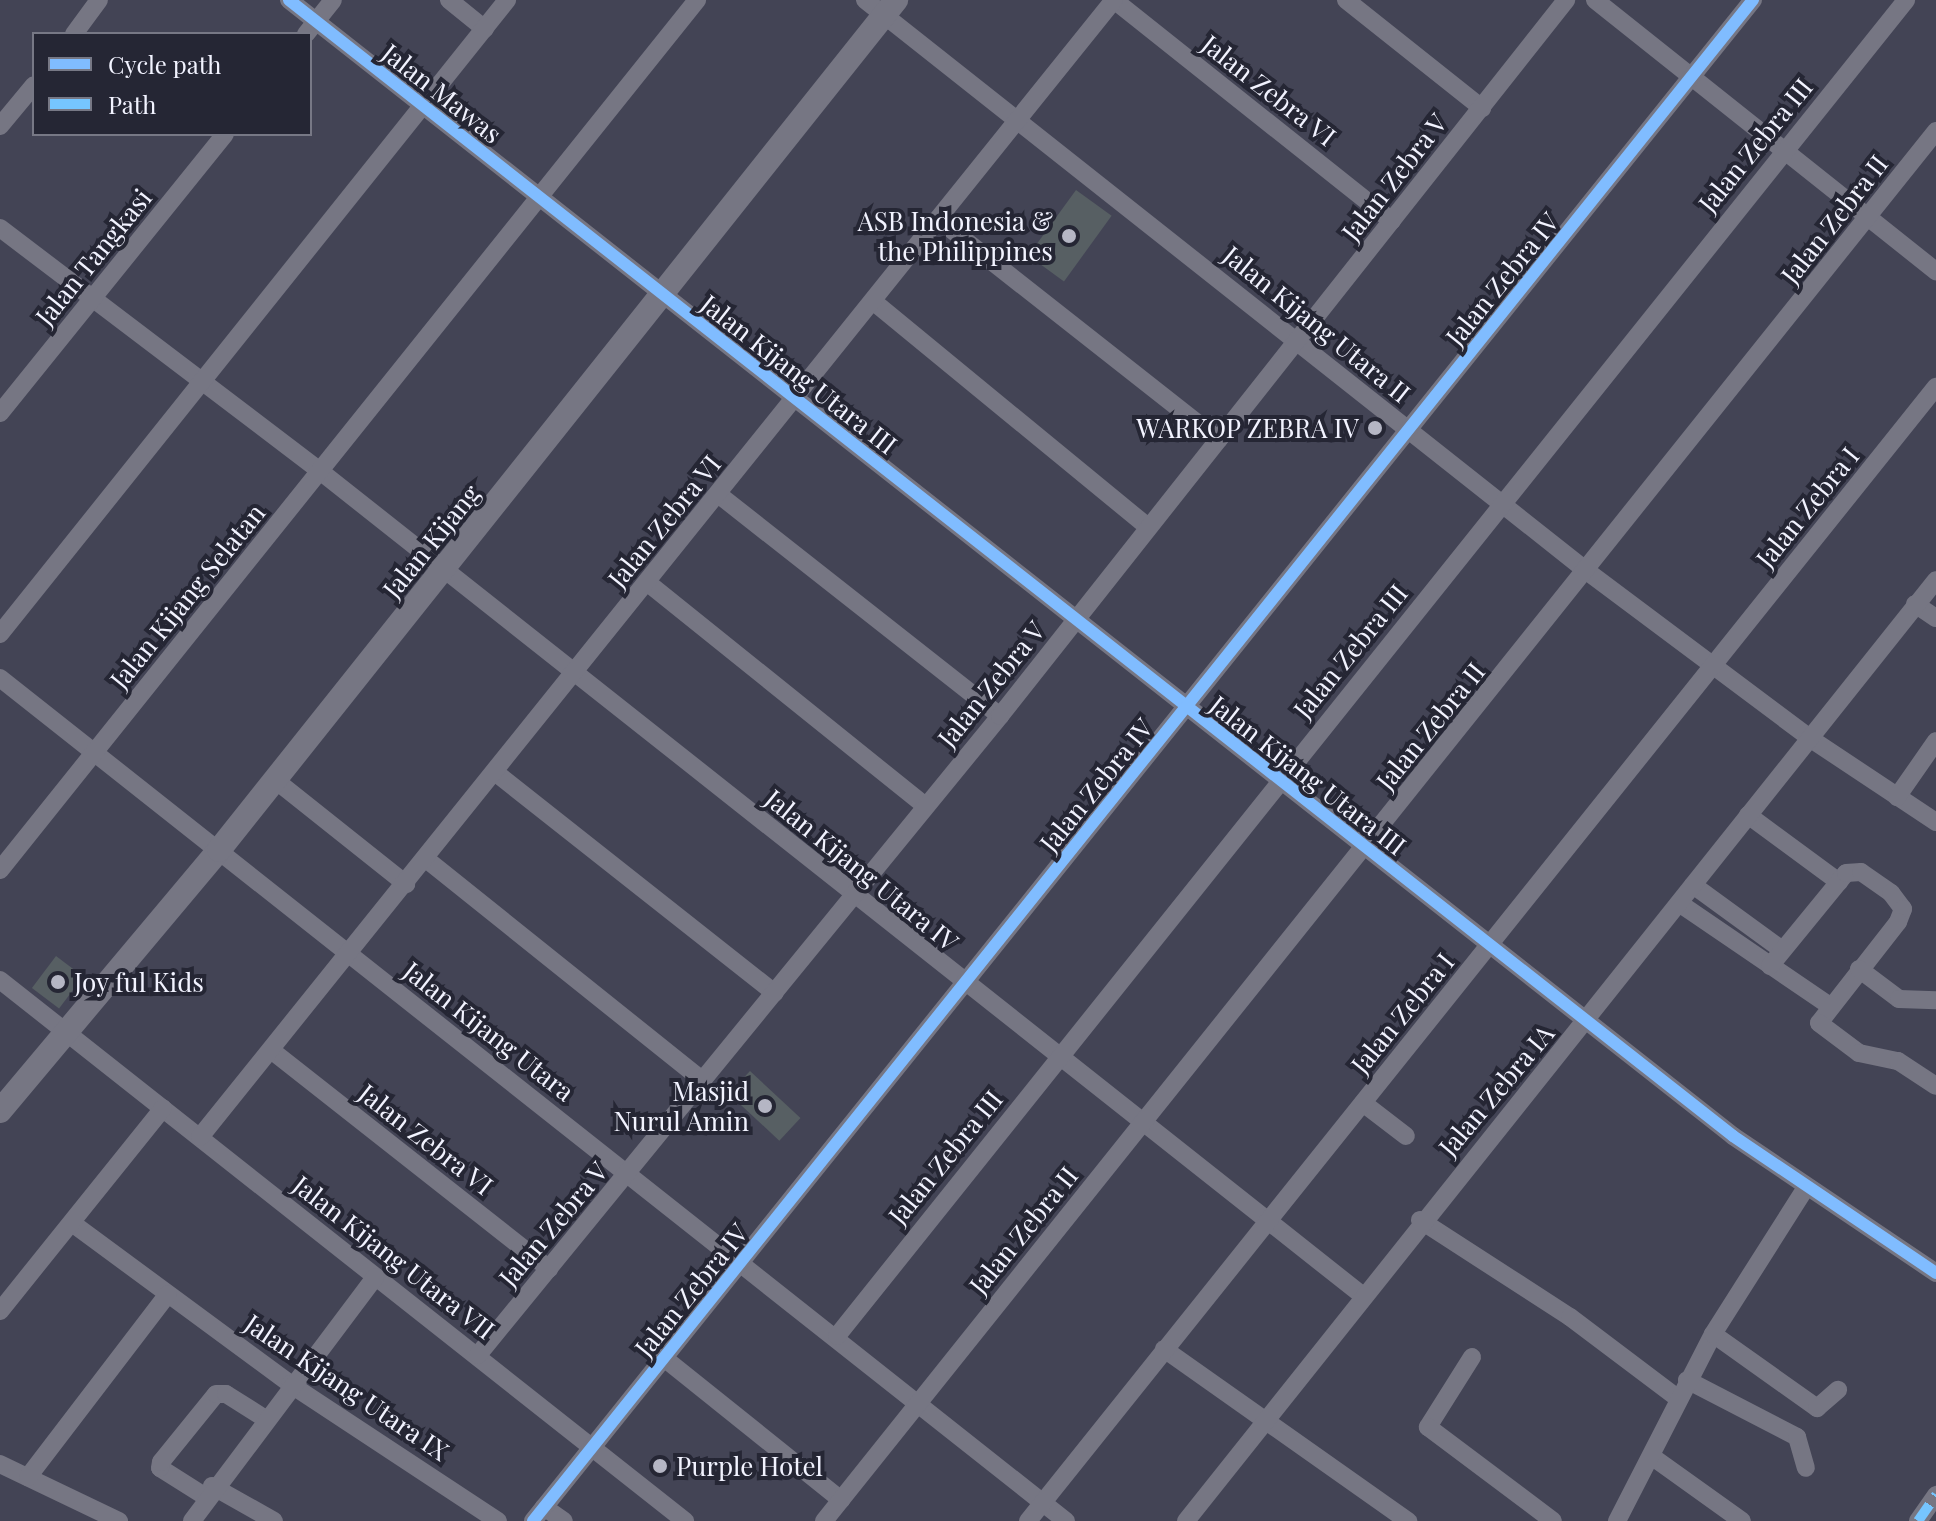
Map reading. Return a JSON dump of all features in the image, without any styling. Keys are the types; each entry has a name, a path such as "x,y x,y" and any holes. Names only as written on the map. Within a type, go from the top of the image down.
{"street":[{"path":"75,32 99,0"},
{"name":"Jalan Mawas","path":"289,0 311,28 423,103 541,200"},
{"path":"311,28 333,0"},
{"path":"449,0 485,29"},
{"name":"Jalan Mawas","path":"0,634 507,0"},
{"name":"Jalan Kijang Selatan","path":"0,870 541,200 697,0"},
{"name":"Jalan Zebra VI","path":"200,1137 496,773 1114,0 1392,221"},
{"path":"1346,0 1482,108"},
{"name":"Jalan Zebra V","path":"478,1355 1000,716 1147,526 1299,340 1566,0"},
{"path":"1595,0 1936,271"},
{"name":"Jalan Zebra IV","path":"539,1514 1753,0"},
{"name":"Jalan Zebra III","path":"837,1336 1906,0"},
{"name":"Jalan Kijang Utara II","path":"882,5 1019,120 1588,572 1811,739 1936,822"},
{"name":"Jalan Kijang","path":"0,1111 69,1035 664,296 882,5"},
{"path":"0,126 32,87"},
{"name":"Jalan Zebra II","path":"824,1521 1142,1122 1588,572 1936,131"},
{"name":"Jalan Tangkasi","path":"0,413 223,136"},
{"path":"541,200 664,296"},
{"path":"938,219 1219,440"},
{"path":"0,228 320,471 444,571"},
{"name":"Jalan Kijang Utara III","path":"664,296 1586,1021 1805,1189 1936,1273"},
{"path":"874,302 1147,526"},
{"name":"Jalan Zebra I","path":"1028,1521 1936,387"},
{"path":"718,494 1000,716"},
{"name":"Jalan Kijang Utara IV","path":"444,571 964,986 1268,1218 1363,1296"},
{"name":"Jalan Zebra IA","path":"1186,1521 1420,1220 1586,1021 1936,580"},
{"path":"648,583 925,806"},
{"path":"1915,604 1936,618"},
{"path":"0,678 219,850"},
{"path":"1897,797 1936,741"},
{"path":"496,773 775,993"},
{"path":"274,779 406,884"},
{"path":"1748,815 1839,882"},
{"name":"Jalan Kijang Utara","path":"219,850 837,1336 1066,1521"},
{"path":"426,859 702,1080"},
{"path":"1770,966 1839,882 1854,870 1861,872 1903,909 1830,1006 1821,1028 1859,1053 1898,1061 1936,1086"},
{"path":"1693,885 1782,950"},
{"path":"1679,903 1830,1006"},
{"path":"1859,969 1899,999 1936,1000"},
{"path":"0,980 69,1035"},
{"name":"Jalan Kijang Utara VII","path":"69,1035 478,1355 681,1520"},
{"name":"Jalan Zebra VI","path":"271,1050 549,1269"},
{"path":"1363,1103 1406,1136"},
{"path":"0,1311 163,1108"},
{"path":"1617,1521 1654,1458 1687,1380 1713,1334 1805,1189"},
{"path":"1420,1220 1570,1317 1679,1399"},
{"name":"Jalan Kijang Utara IX","path":"72,1223 290,1384 498,1521"},
{"path":"192,1521 209,1492 264,1418 375,1277"},
{"path":"28,1477 168,1294"},
{"path":"1713,1334 1817,1408"},
{"path":"1164,1349 1408,1521"},
{"path":"1472,1357 1428,1427 1553,1521"},
{"path":"664,1358 841,1500"},
{"path":"1687,1380 1797,1437 1806,1468"},
{"path":"1797,1437 1817,1408 1838,1390"},
{"path":"264,1418 226,1394 216,1394 161,1462 160,1468 274,1521"},
{"path":"1654,1458 1742,1521"},
{"path":"0,1464 119,1521"},
{"path":"1918,1521 1936,1495"},
{"path":"539,1514 564,1521"}],"building":[{"name":"ASB Indonesia & the Philippines","path":"1076,190 1112,216 1064,281 1028,256"},
{"name":"Joy ful Kids","path":"56,956 83,976 59,1008 32,988"},
{"name":"Masjid Nurul Amin","path":"750,1071 800,1118 779,1141 729,1094"}],"marked path":[{"path":"1918,1521 1936,1495"}],"cycle path":[{"path":"289,0 1733,1136 1936,1273"},
{"path":"533,1521 1753,0"}],"place":[{"name":"ASB Indonesia & the Philippines","path":"1069,236"},
{"name":"WARKOP ZEBRA IV","path":"1375,428"},
{"name":"Joy ful Kids","path":"58,982"},
{"name":"Masjid Nurul Amin","path":"765,1106"},
{"name":"Purple Hotel","path":"660,1466"}]}
